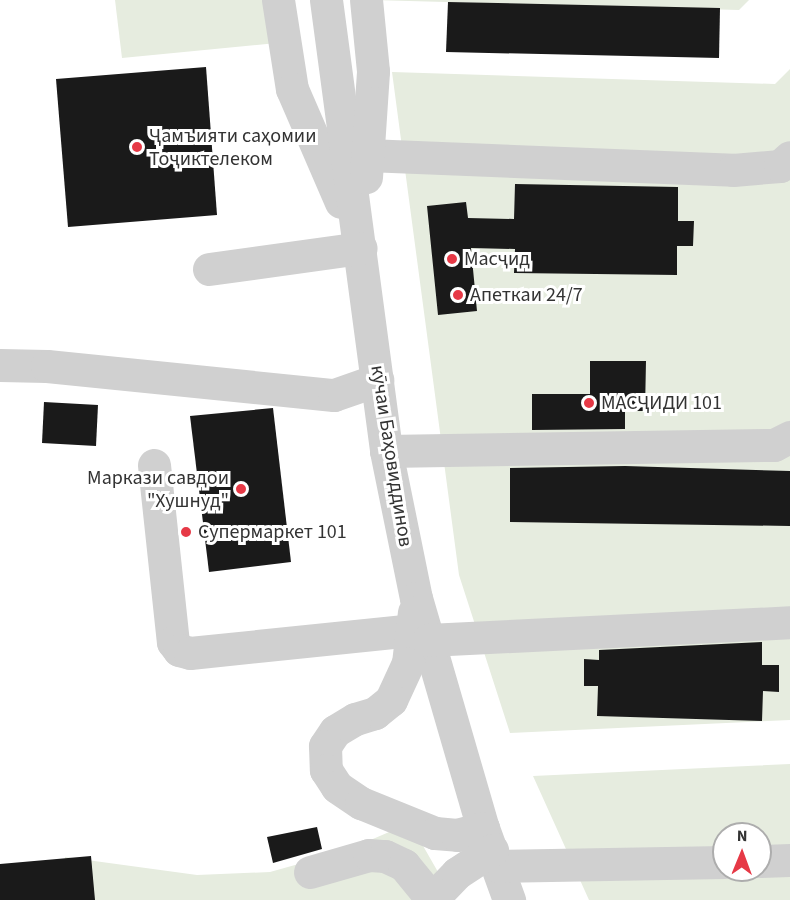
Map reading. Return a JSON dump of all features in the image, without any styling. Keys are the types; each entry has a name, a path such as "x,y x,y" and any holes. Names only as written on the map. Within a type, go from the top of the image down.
{"street":[{"path":"278,0 292,89 361,248"},
{"name":"кӯчаи Баҳовиддинов","path":"326,0 361,248 386,451 419,622 509,900"},
{"path":"361,248 373,71 366,0"},
{"path":"367,155 733,170 785,161"},
{"path":"209,269 361,248"},
{"path":"0,365 47,366 334,395 377,380"},
{"path":"386,451 774,445 790,437"},
{"path":"154,465 173,642 179,650 190,653 419,622 790,622"},
{"path":"419,622 408,663 391,700 375,713 355,719 335,731 325,746 326,771 338,788 362,803 435,833 457,835 491,848 712,861"},
{"path":"310,872 369,855 385,856 404,865 431,899 457,873 491,848"},
{"path":"772,861 790,860"}],"shaded area":[{"path":"115,0 270,0 277,43 122,58"},
{"path":"372,0 749,0 739,10"},
{"path":"790,69 790,720 510,733 459,575 392,72 775,84"},
{"path":"790,764 790,900 589,900 533,776"},
{"path":"410,823 454,900 68,900 65,857 197,875 270,872 345,851"}],"building":[{"path":"448,2 720,8 719,58 446,52"},
{"name":"Ҷамъияти саҳомии Тоҷиктелеком","path":"206,67 217,215 68,227 56,79"},
{"path":"515,184 678,187 678,221 694,221 693,246 677,246 677,275 514,273 515,249 471,248 477,311 438,315 427,206 466,202 468,218 514,219"},
{"name":"МАСҶИДИ 101","path":"590,361 646,361 645,411 625,411 625,429 532,430 532,394 590,394"},
{"path":"44,402 98,405 96,446 42,443"},
{"name":"Маркази савдои \"Хушнуд\"","path":"273,408 291,562 209,572 190,416"},
{"path":"625,466 790,471 790,526 510,522 510,468"},
{"path":"762,642 762,665 779,665 779,692 763,691 762,721 597,716 598,686 584,686 584,659 599,660 599,650"},
{"path":"317,827 322,849 273,863 267,837"},
{"path":"91,856 95,900 0,900 0,864"}],"place":[{"name":"Ҷамъияти саҳомии Тоҷиктелеком","path":"137,147"},
{"name":"Масҷид","path":"452,259"},
{"name":"Апеткаи 24/7","path":"458,295"},
{"name":"МАСҶИДИ 101","path":"589,403"},
{"name":"Маркази савдои \"Хушнуд\"","path":"241,489"},
{"name":"Супермаркет 101","path":"186,532"}]}
